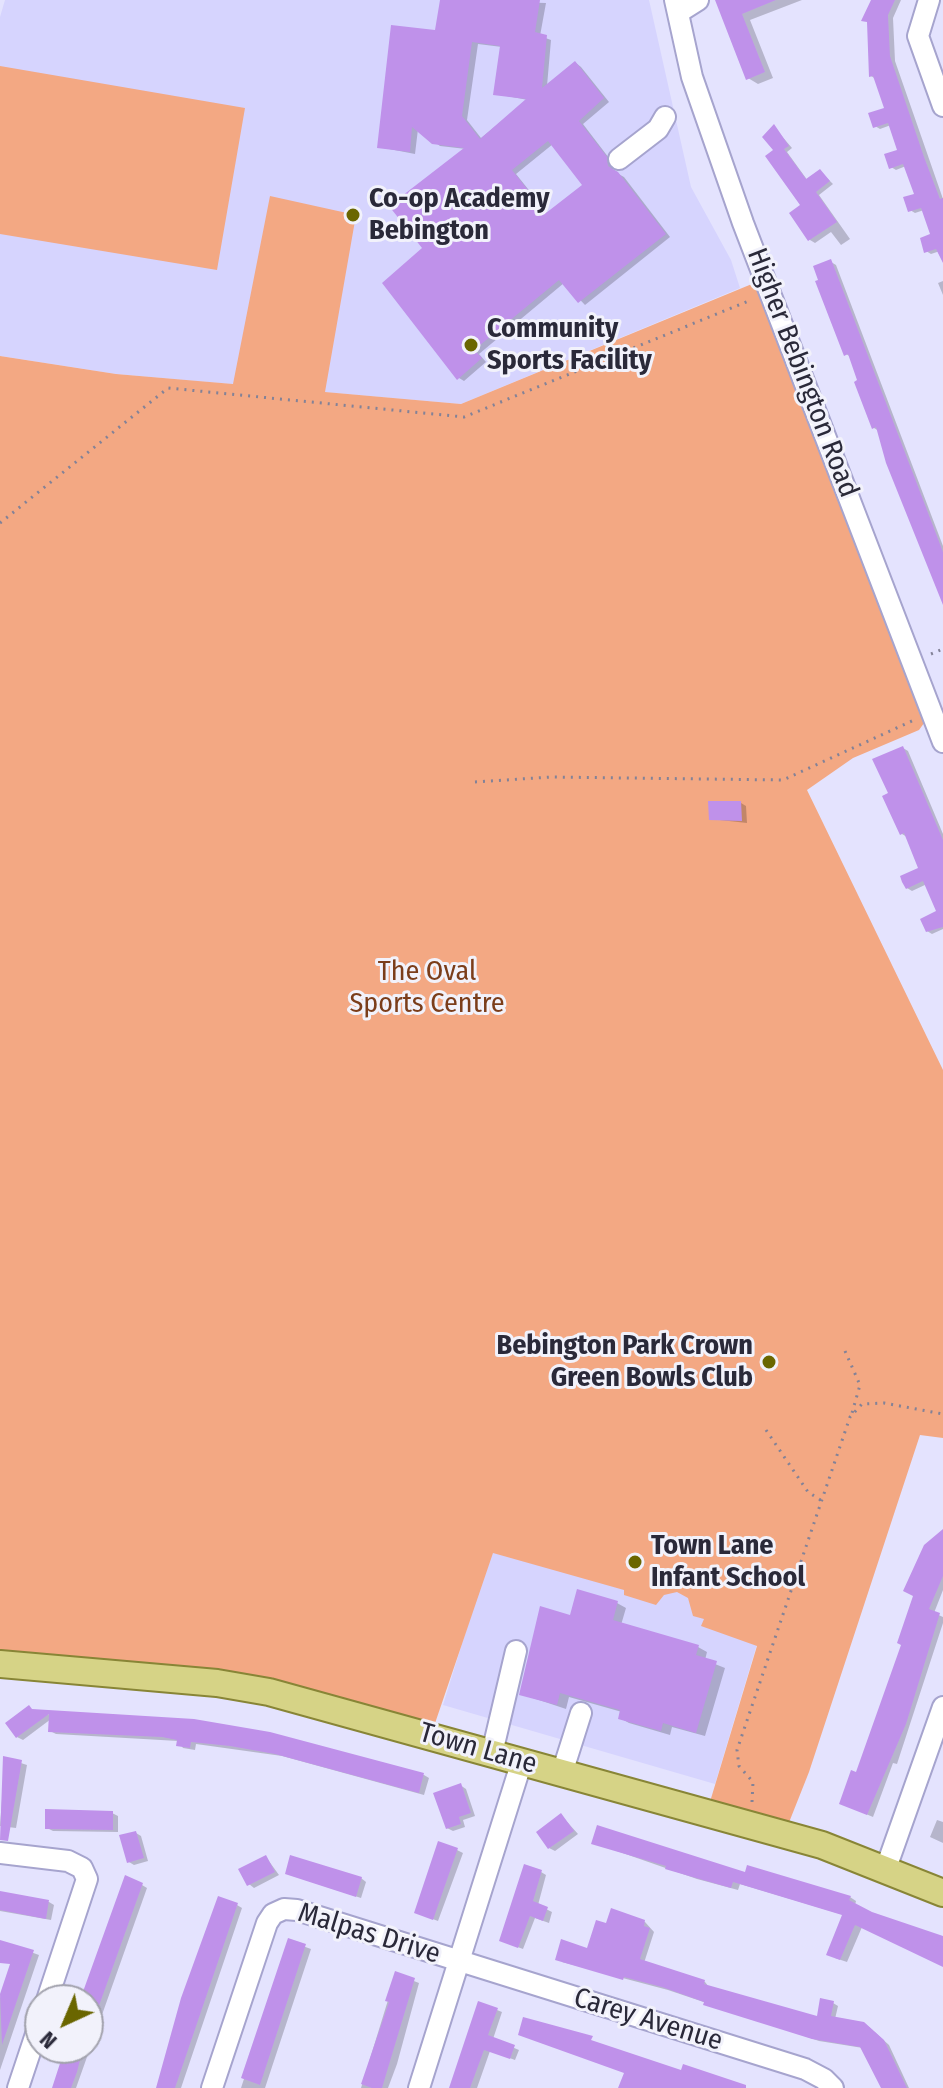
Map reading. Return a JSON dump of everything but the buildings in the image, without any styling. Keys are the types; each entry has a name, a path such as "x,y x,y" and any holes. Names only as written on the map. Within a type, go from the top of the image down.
{"main road":[{"name":"Town Lane","path":"0,1664 256,1689 822,1845 943,1893"}],"street":[{"path":"677,6 698,0"},
{"path":"929,0 918,36 943,106"},
{"name":"Higher Bebington Road","path":"677,6 692,77 770,292 943,742"},
{"path":"619,159 658,129 665,117"},
{"path":"492,1753 516,1651"},
{"path":"886,1868 943,1707"},
{"path":"562,1773 581,1713"},
{"path":"419,2088 522,1761"},
{"path":"0,1853 68,1861 82,1868 87,1879 52,1984"},
{"name":"Malpas Drive","path":"212,2088 273,1914 284,1909 297,1910 458,1962"},
{"name":"Carey Avenue","path":"458,1962 805,2069 833,2088"},
{"path":"18,2088 26,2064"}],"path":[{"path":"0,523 168,388 464,417 770,292"},
{"path":"475,782 551,777 783,780 932,712"},
{"path":"747,1826 754,1793 753,1782 739,1766 737,1750 860,1385 845,1351"},
{"path":"850,1417 862,1404 884,1403 943,1414"},
{"path":"766,1430 808,1492 822,1501"}],"shaded area":[{"name":"Co-op Academy Bebington","path":"5,0 649,0 691,187 731,260 740,288 461,404 116,374 0,356 0,17"},
{"name":"Town Lane Infant School","path":"531,1421 788,1541 715,1784 443,1705"}],"green space":[{"path":"0,66 245,108 217,270 0,234"},
{"name":"The Oval Sports Centre","path":"270,196 356,215 325,392 461,404 764,279 932,712 919,730 853,758 807,790 943,1070 943,1438 920,1435 809,1772 784,1835 706,1815 757,1646 701,1626 704,1619 693,1616 688,1598 677,1592 664,1595 656,1605 624,1595 624,1590 493,1553 431,1735 370,1718 0,1664 0,356 116,374 233,384"}],"place":[{"name":"Co-op Academy Bebington","path":"353,215"},
{"name":"Community Sports Facility","path":"471,345"},
{"name":"Bebington Park Crown Green Bowls Club","path":"769,1362"},
{"name":"Town Lane Infant School","path":"635,1562"}]}
